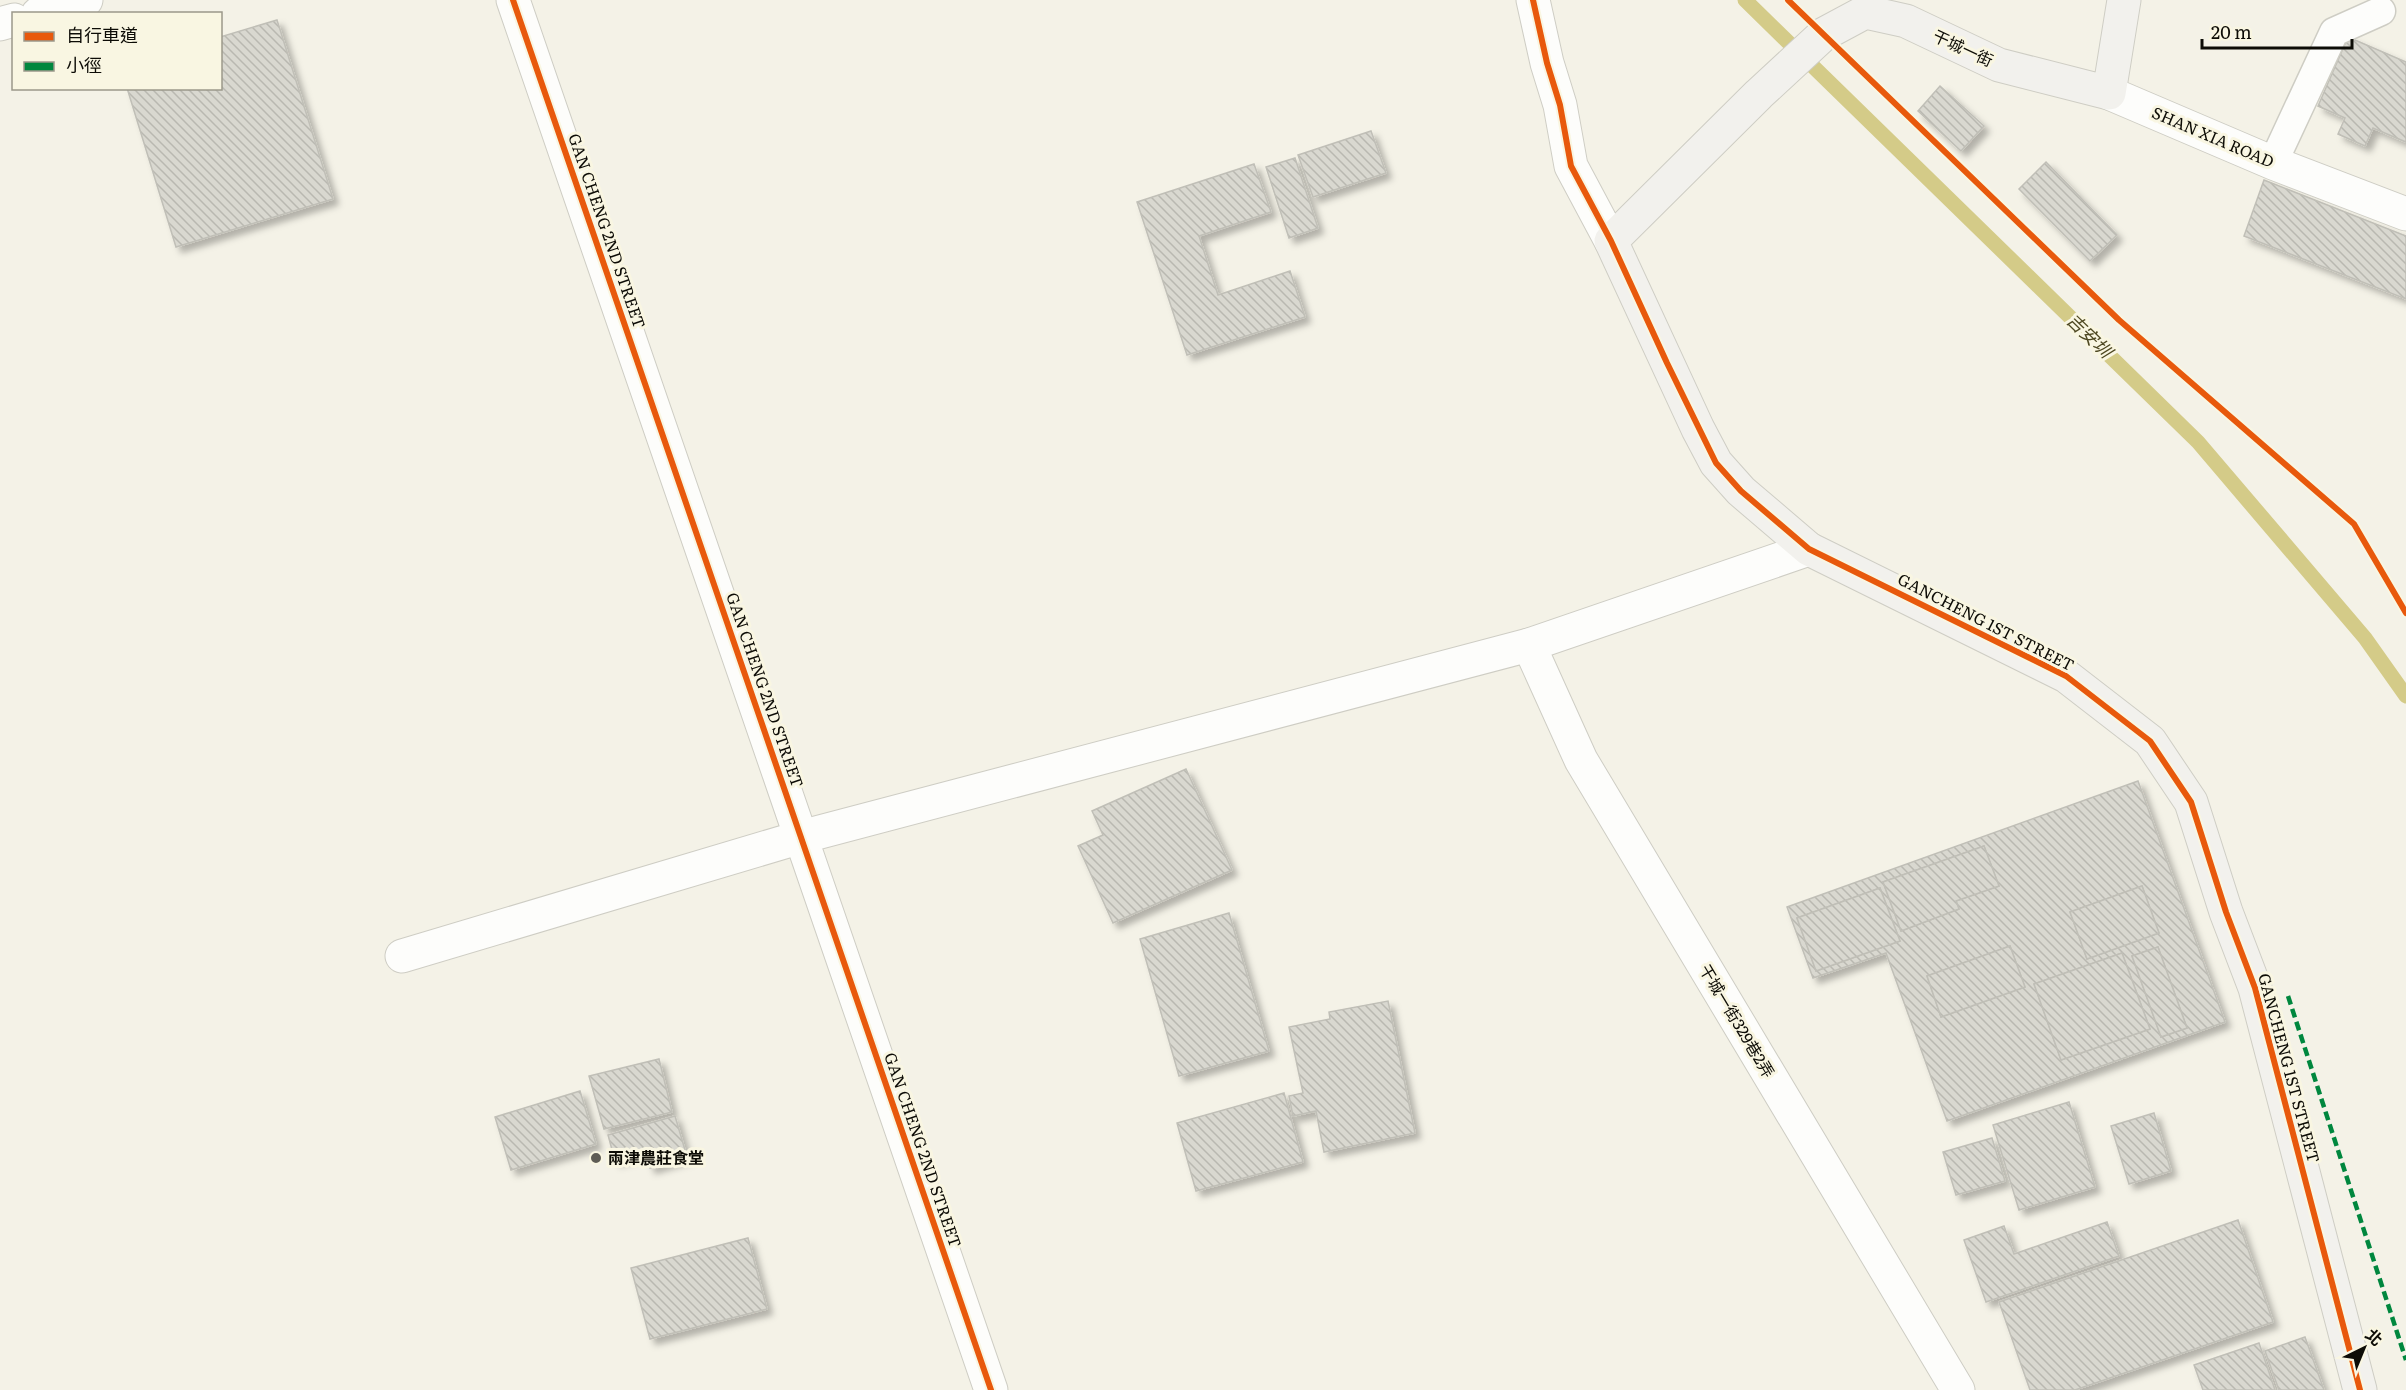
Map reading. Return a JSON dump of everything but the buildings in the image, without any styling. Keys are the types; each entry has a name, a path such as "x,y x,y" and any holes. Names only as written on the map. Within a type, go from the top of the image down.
{"street":[{"path":"45,12 86,0"},
{"name":"GAN CHENG 2ND STREET","path":"513,0 991,1390"},
{"path":"1533,0 1547,63 1560,105 1571,166 1611,241"},
{"path":"2109,93 2124,0"},
{"name":"干城一街","path":"1611,241 1758,94 1824,34 1865,12 1906,21 1999,65 2109,93"},
{"name":"SHAN XIA ROAD","path":"2109,93 2273,163 2406,214"},
{"name":"GANCHENG 1ST STREET","path":"1611,241 1716,463 1741,491 1809,549 2066,676 2150,741 2191,802 2226,912 2255,988 2360,1390"},
{"path":"402,956 801,837 1528,645 1809,549"},
{"name":"干城一街329巷2弄","path":"1528,645 1581,760 1958,1390"}],"lane":[{"path":"2273,163 2334,32 2381,11"}],"waterway":[{"name":"吉安圳","path":"1745,0 2198,442 2365,638 2406,696"}],"marked path":[{"path":"2288,996 2406,1360"}],"cycle path":[{"path":"513,0 991,1390"},
{"path":"1533,0 1547,63 1560,105 1571,166 1611,241 1716,463 1741,491 1809,549 2066,676 2150,741 2191,802 2226,912 2255,988 2360,1390"},
{"path":"1788,0 2119,320 2354,524 2406,613"}],"place":[{"name":"兩津農莊食堂","path":"596,1158"}]}
